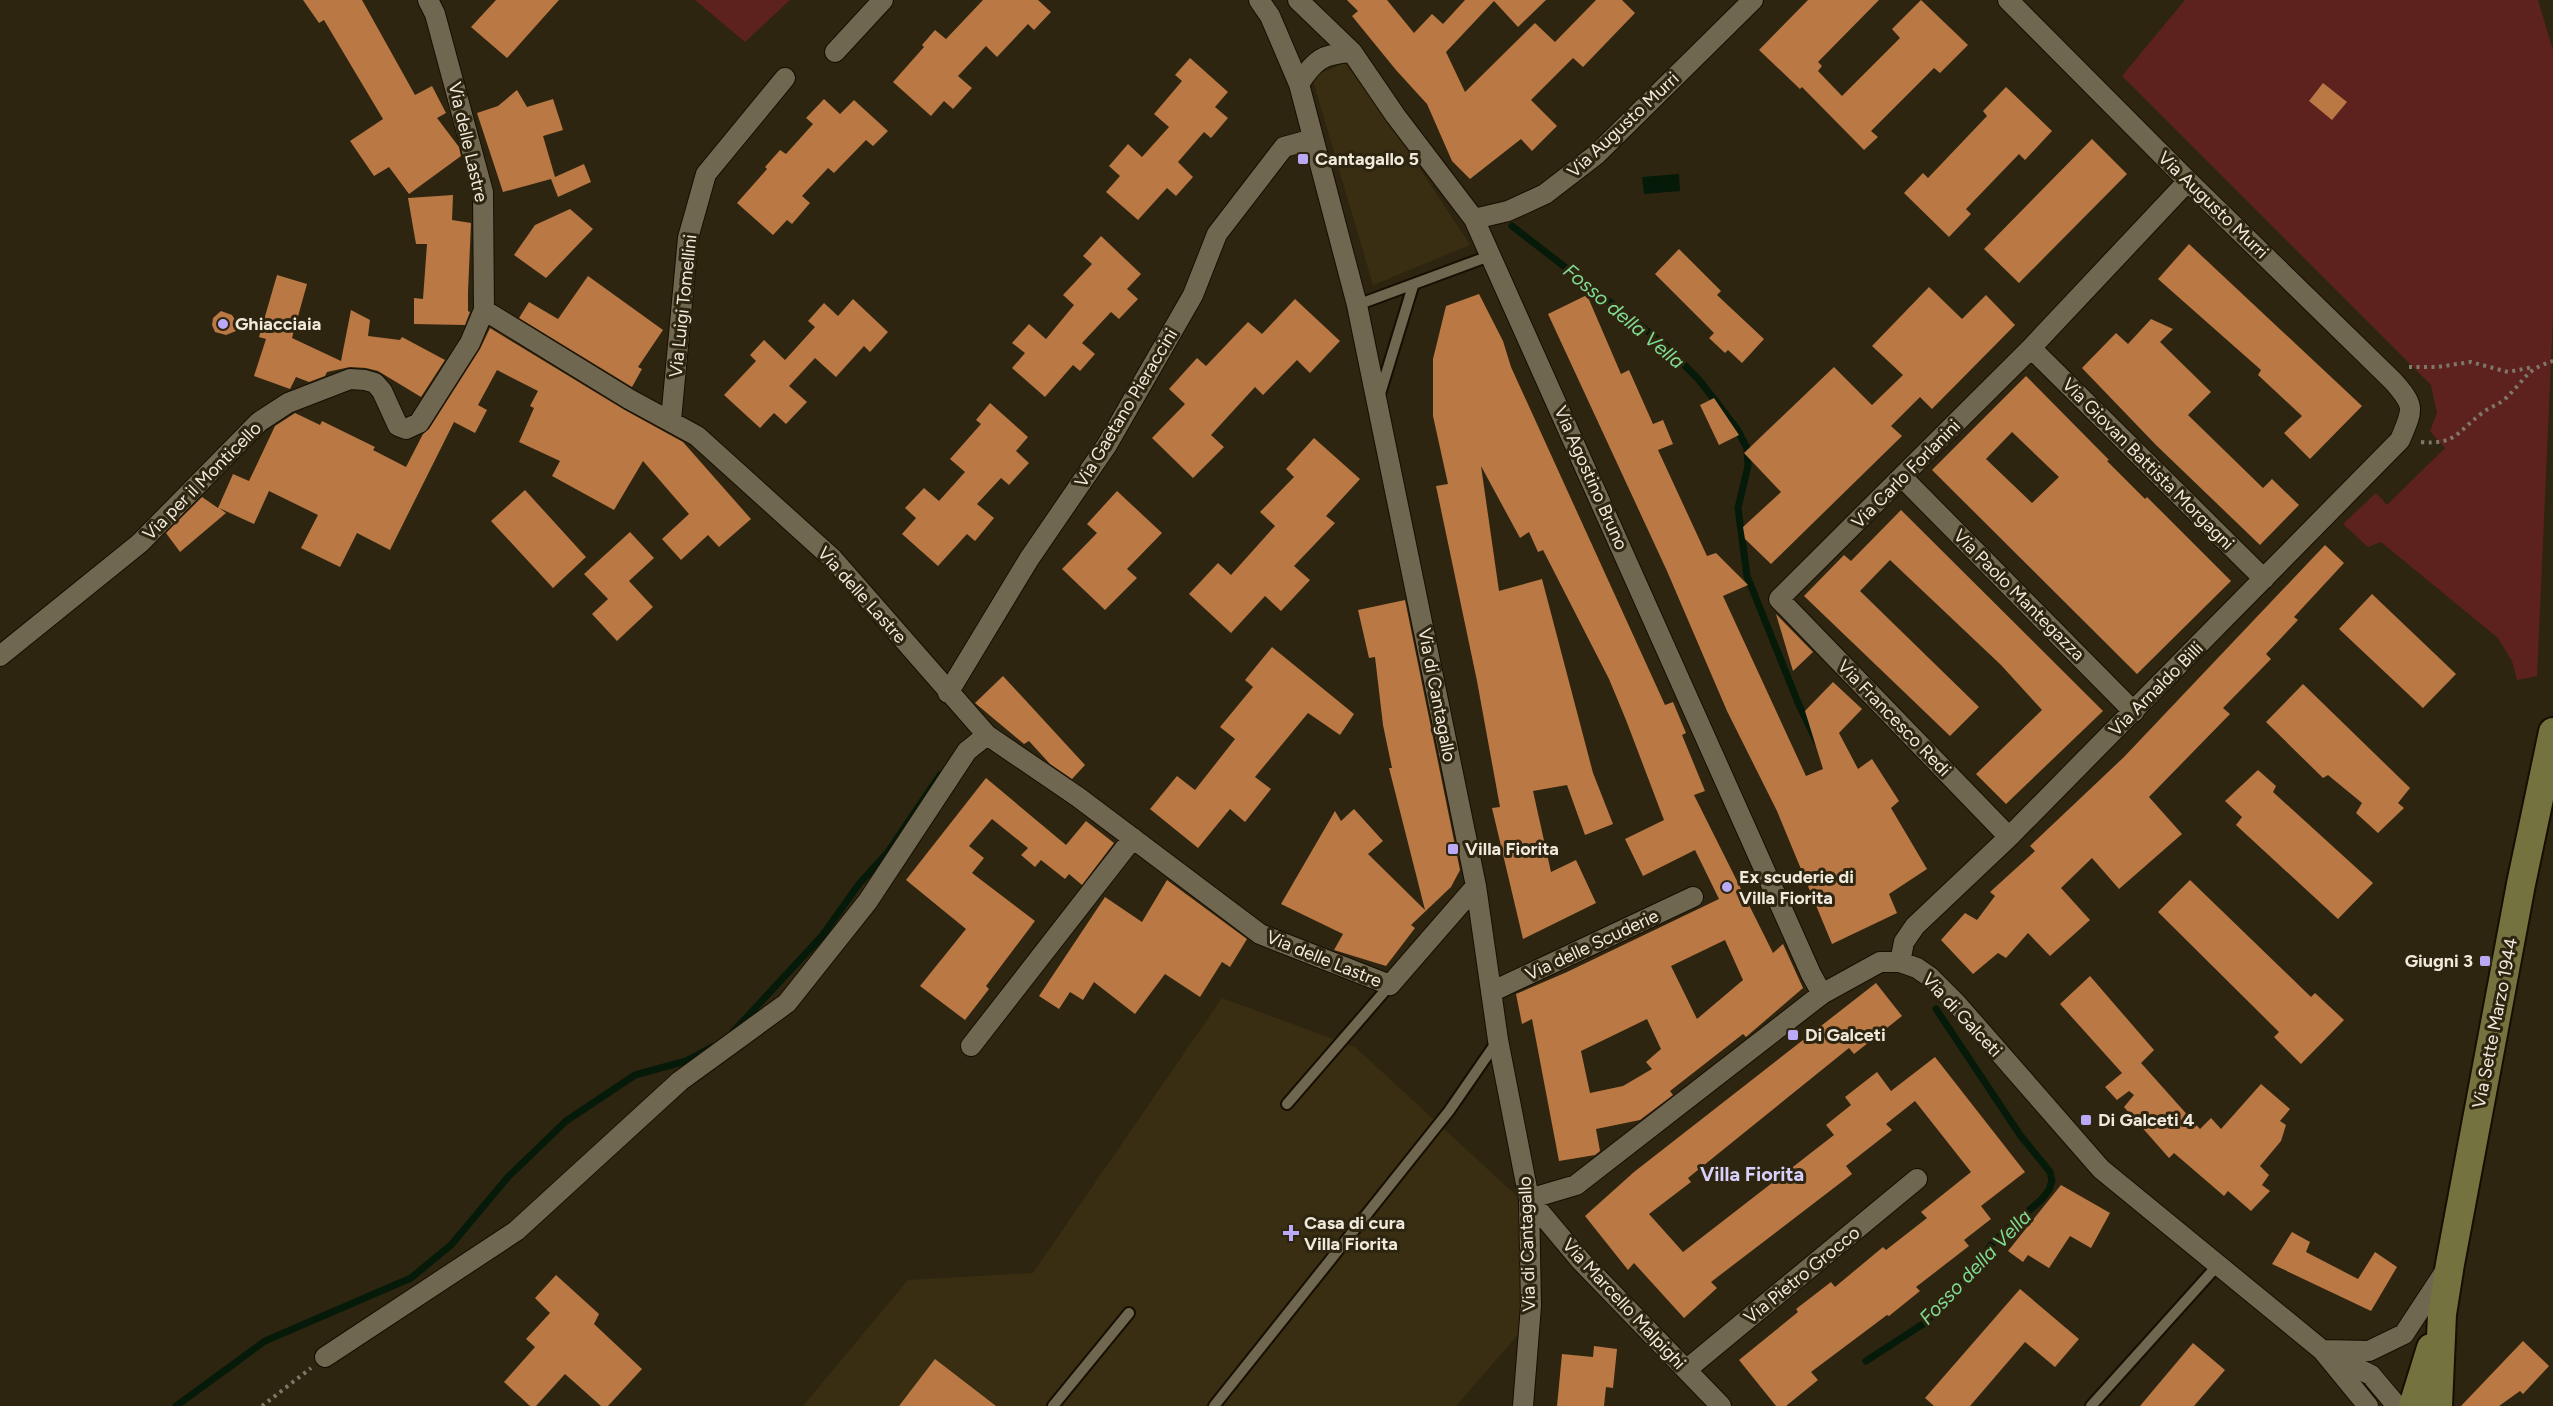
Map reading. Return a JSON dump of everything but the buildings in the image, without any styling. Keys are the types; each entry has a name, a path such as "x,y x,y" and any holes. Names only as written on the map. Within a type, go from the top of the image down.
{"street":[{"name":"Via delle Lastre","path":"428,0 435,14 463,111 483,192 484,310 629,399 697,436 833,559 987,735 1133,838 1260,934 1390,985 1476,886"},
{"path":"835,52 883,0"},
{"name":"Via di Cantagallo","path":"1259,0 1270,16 1299,84 1357,305 1476,886 1498,1040 1529,1199 1531,1306 1523,1406"},
{"name":"Via Agostino Bruno","path":"1299,0 1352,52 1395,115 1473,219 1492,255 1811,974 1822,994"},
{"name":"Via Augusto Murri","path":"1473,219 1508,211 1545,194 1597,154 1753,0"},
{"name":"Via Augusto Murri","path":"2008,0 2188,181 2393,381 2410,400 2412,413"},
{"path":"1299,84 1316,60 1334,53 1352,52"},
{"name":"Via Luigi Tomellini","path":"671,420 688,238 706,174 785,78"},
{"name":"Via Gaetano Pieraccini","path":"948,693 1029,559 1107,445 1193,295 1217,234 1284,147 1313,139"},
{"name":"Via Carlo Forlanini","path":"1779,599 2031,348 2188,181"},
{"name":"Via per il Monticello","path":"0,656 140,543 259,422 288,403 350,379 365,380 375,383 382,391 398,426 406,429 413,428 419,423 470,343 484,310"},
{"name":"Via Giovan Battista Morgagni","path":"2031,348 2264,579"},
{"name":"Via Arnaldo Billi","path":"1900,962 1904,942 1915,926 2009,837 2134,712 2400,440 2412,413"},
{"name":"Via Paolo Mantegazza","path":"1903,478 2134,712"},
{"name":"Via Francesco Redi","path":"1779,599 2009,837"},
{"name":"Via Sette Marzo 1944","path":"2438,1406 2442,1314 2450,1264 2521,884 2553,732"},
{"path":"325,1357 516,1231 680,1081 787,1003 868,901 967,751 987,735"},
{"path":"971,1046 1133,838"},
{"name":"Via delle Scuderie","path":"1491,992 1693,897"},
{"path":"1529,1199 1576,1185 1822,994 1880,962 1900,962"},
{"name":"Via di Galceti","path":"1900,962 1917,968 1930,977 1956,1003 2101,1169 2322,1350 2371,1375 2397,1406"},
{"name":"Via Pietro Grocco","path":"1686,1370 1917,1179"},
{"name":"Via Marcello Malpighi","path":"1529,1199 1581,1262 1722,1406"},
{"path":"2322,1350 2369,1351 2404,1335 2450,1264"},
{"name":"Via Sette Marzo 1944","path":"2413,1406 2442,1314"},
{"name":"Via di Galceti","path":"2322,1350 2368,1406"}],"lane":[{"path":"1357,305 1492,255"},
{"path":"1378,400 1413,286"},
{"path":"1287,1104 1390,985"},
{"path":"1214,1406 1449,1111 1498,1040"},
{"path":"2091,1406 2217,1266"},
{"path":"1053,1406 1129,1313"}],"path":[{"path":"2393,381 2410,366 2437,368 2471,362 2508,372 2553,361"},
{"path":"2400,440 2442,444 2482,413 2504,400 2534,367"},
{"path":"262,1406 325,1357"}],"shaded area":[{"path":"695,0 790,0 745,42"},
{"path":"2185,0 2538,0 2553,50 2553,316 2537,676 2517,680 2512,661 2498,638 2381,542 2368,547 2343,524 2376,493 2387,505 2445,448 2430,431 2437,413 2431,385 2122,76"},
{"path":"1345,63 1388,120 1470,245 1373,285 1312,77"},
{"path":"1679,174 1680,191 1644,194 1642,177"},
{"name":"Casa di cura Villa Fiorita","path":"1222,998 1355,1047 1519,1198 1529,1322 1456,1406 803,1406 908,1280 1033,1273"}],"waterway":[{"name":"Fosso della Vella","path":"1512,226 1664,344 1700,381 1737,429 1747,448 1748,466 1738,508 1747,576 1799,705 1817,742"},
{"path":"733,1032 822,936 859,884 888,852 940,775"},
{"name":"Fosso della Vella","path":"1866,1361 1923,1324 1950,1299 1995,1240 2041,1200 2049,1190 2052,1181 2050,1172 2020,1135 1936,1009"},
{"path":"176,1406 265,1341 411,1278 451,1245 508,1177 566,1121 635,1075 686,1061 712,1047"}],"place":[{"name":"Cantagallo 5","path":"1303,159"},
{"name":"Ghiacciaia","path":"223,324"},
{"name":"Villa Fiorita","path":"1453,849"},
{"name":"Ex scuderie di Villa Fiorita","path":"1727,887"},
{"name":"Giugni 3","path":"2485,961"},
{"name":"Di Galceti","path":"1793,1035"},
{"name":"Di Galceti 4","path":"2086,1120"},
{"name":"Casa di cura Villa Fiorita","path":"1291,1233"}],"district":[{"name":"Villa Fiorita","path":"1752,1174"}]}
